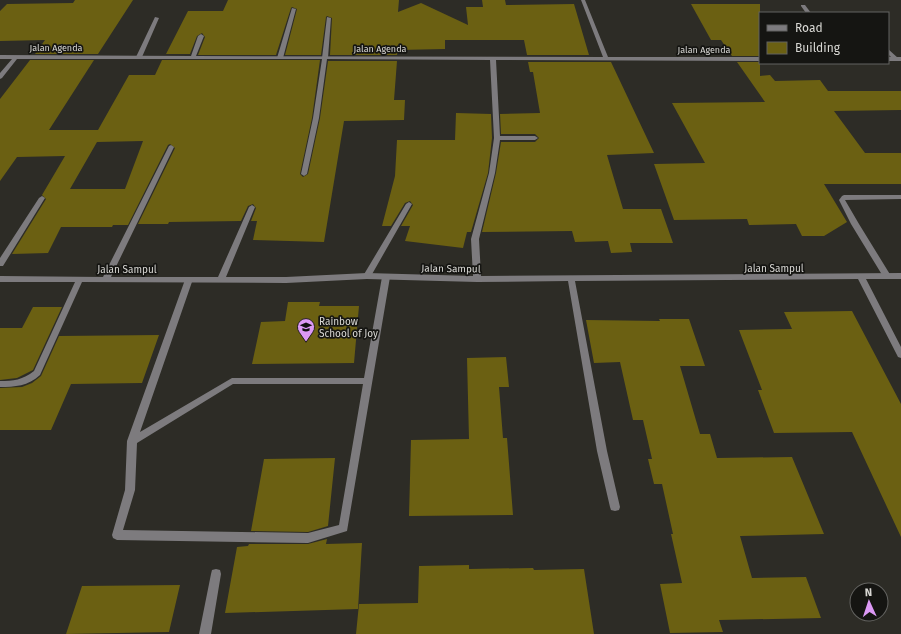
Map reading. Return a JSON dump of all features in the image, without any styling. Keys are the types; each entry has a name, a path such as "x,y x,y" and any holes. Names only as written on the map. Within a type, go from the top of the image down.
{"street":[{"path":"583,0 606,58"},
{"path":"803,6 808,12"},
{"path":"280,58 294,9"},
{"path":"140,57 157,18"},
{"path":"304,174 316,118 329,18"},
{"path":"193,57 201,36"},
{"path":"889,52 899,59"},
{"name":"Jalan Agenda","path":"0,57 759,59"},
{"path":"0,77 16,57"},
{"path":"477,279 475,239 492,173 497,138 493,58"},
{"path":"497,138 535,138"},
{"path":"106,279 171,147"},
{"path":"887,276 842,200 844,197 901,197"},
{"path":"0,264 42,198"},
{"path":"366,276 409,204"},
{"path":"221,279 252,207"},
{"name":"Jalan Sampul","path":"0,279 286,280 366,276 477,279 901,276"},
{"path":"189,279 132,441 130,490 117,535 308,538 343,528 386,277"},
{"path":"861,277 901,355"},
{"path":"571,278 602,451 615,507"},
{"path":"0,384 18,384 32,378 37,373 80,279"},
{"path":"132,441 232,381 368,381"},
{"path":"206,634 216,574"}],"building":[{"path":"75,0 133,0 98,54 35,54 45,40 0,41 0,11 7,4 73,3"},
{"path":"228,0 399,0 398,12 421,3 468,25 466,7 483,7 482,0 505,0 506,5 574,4 589,55 527,55 524,40 445,40 445,49 398,50 397,55 330,55 332,18 327,16 321,55 285,55 297,9 292,7 276,55 198,55 205,37 202,33 197,36 190,54 166,54 188,11 223,11"},
{"path":"691,4 760,4 759,56 732,56 721,40 711,40"},
{"path":"30,60 94,60 49,130 98,130 129,75 155,75 162,60 320,60 312,118 300,174 303,177 308,174 320,118 328,61 397,61 394,100 405,100 404,120 344,121 324,242 253,240 257,221 251,221 256,208 253,204 248,206 241,221 138,224 175,148 170,144 168,145 128,225 113,225 112,227 61,227 48,253 12,254 46,199 42,195 65,156 17,157 0,181 0,99","holes":["143,141 125,189 70,189 97,142"]},
{"path":"528,62 611,62 654,153 607,155 623,209 661,209 673,243 630,243 632,252 611,253 608,241 575,242 572,231 482,232 496,173 501,142 535,142 539,138 535,134 501,134 500,114 540,113 533,72 530,72"},
{"path":"737,62 759,62 760,76 770,75 775,81 820,80 828,91 901,91 901,110 834,111 865,153 901,153 901,184 824,184 847,222 824,236 802,236 796,224 749,225 747,219 674,220 654,164 705,163 672,103 765,102"},
{"path":"456,113 491,114 492,138 488,173 471,232 467,232 463,248 405,241 410,226 401,226 413,205 410,201 405,203 391,226 382,226 395,176 397,140 455,140"},
{"name":"Rainbow School of Joy","path":"288,302 320,302 319,306 359,306 354,363 252,364 261,322 285,321"},
{"path":"33,307 62,307 33,370 17,378 0,380 0,328 22,328"},
{"path":"852,311 901,404 901,537 852,432 774,433 758,390 762,390 739,330 792,329 784,312"},
{"path":"659,319 689,319 705,366 680,366 700,434 710,434 717,458 792,457 824,534 740,536 752,578 806,577 821,618 719,620 723,632 670,633 660,584 682,583 662,484 654,484 648,459 652,459 643,420 633,420 620,362 594,363 586,320 660,321"},
{"path":"159,335 142,383 71,384 51,430 0,430 0,388 22,387 32,383 41,376 59,336"},
{"path":"506,357 509,387 499,387 503,438 507,438 513,515 409,516 411,440 469,439 467,358"},
{"path":"335,458 328,526 308,532 251,531 264,459"},
{"path":"327,539 326,544 362,543 358,609 225,613 237,547 248,546 249,544 308,544"},
{"path":"469,565 469,569 584,569 594,634 356,634 359,604 418,603 419,566"},
{"path":"180,585 169,632 66,634 82,586"}],"place":[{"name":"Rainbow School of Joy","path":"306,342"}]}
